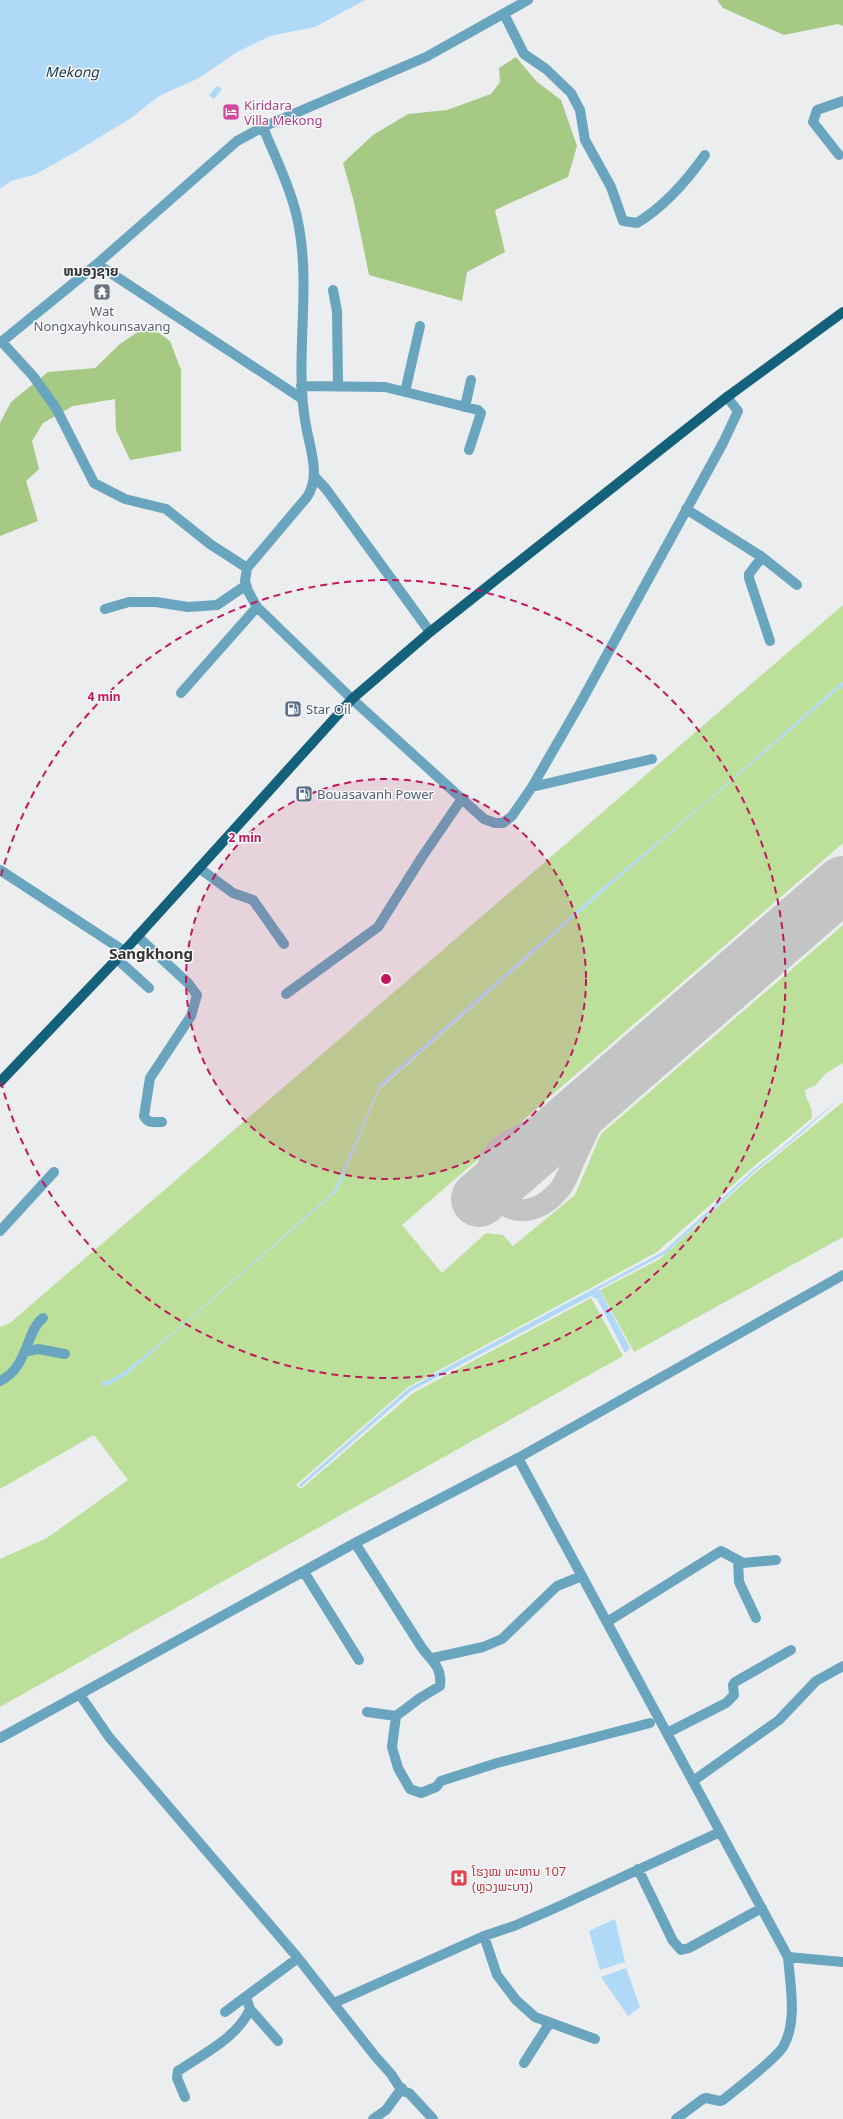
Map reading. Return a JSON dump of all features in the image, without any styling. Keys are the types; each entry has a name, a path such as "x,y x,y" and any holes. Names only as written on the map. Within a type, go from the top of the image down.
{"main road":[{"path":"0,1082 117,959 352,699 430,632 727,397 843,312"}],"street":[{"path":"247,568 210,544 166,508 125,499 94,483 86,471 73,439 56,408 33,376 1,342 97,264 236,141 264,127 426,57 528,0"},
{"path":"504,14 524,54 546,69 571,93 580,110 585,140 611,187 623,221 636,223 646,218 684,185 705,155"},
{"path":"839,155 813,122 817,110 843,101"},
{"path":"264,127 291,195 299,226 303,257 301,398 314,476 312,489 307,496 247,568 245,586 257,607 352,699 461,800 484,819 495,823 503,823 512,816 532,787 686,509 738,411 727,397"},
{"path":"97,264 301,398"},
{"path":"333,290 338,311 338,385"},
{"path":"405,392 420,326"},
{"path":"465,407 471,380"},
{"path":"301,386 338,385 385,387 478,410 481,413 469,450"},
{"path":"314,476 326,489 430,632"},
{"path":"686,509 762,556 797,585"},
{"path":"762,556 749,574 749,578 770,641"},
{"path":"105,609 130,602 156,602 188,607 217,605 245,586"},
{"path":"181,693 257,607"},
{"path":"532,787 652,758"},
{"path":"286,994 378,927 422,857 461,800"},
{"path":"199,868 233,893 253,900 284,944"},
{"path":"0,870 124,951"},
{"path":"137,936 188,982 197,995 191,1016 150,1078 144,1116 150,1123 162,1122"},
{"path":"117,959 149,988"},
{"path":"0,1231 54,1172"},
{"path":"0,1738 80,1696 355,1543 518,1458 843,1275"},
{"path":"0,1381 16,1367 25,1352 36,1323 43,1318"},
{"path":"25,1352 38,1349 65,1354"},
{"path":"518,1458 788,1956 791,1999 789,2029 782,2048 720,2102 706,2098 703,2099 676,2119"},
{"path":"355,1543 422,1648 427,1655 433,1658 483,1647 502,1639 557,1586 582,1576"},
{"path":"607,1622 718,1552 725,1551 738,1561 750,1564 776,1560"},
{"path":"738,1561 739,1582 756,1618"},
{"path":"304,1572 359,1660"},
{"path":"667,1733 726,1702 734,1695 733,1685 735,1682 791,1650"},
{"path":"367,1712 396,1716 420,1698 440,1686 441,1678 433,1658"},
{"path":"693,1781 779,1720 816,1681 843,1666"},
{"path":"80,1696 109,1737 298,1958 402,2088 402,2091 409,2093 433,2119"},
{"path":"396,1716 392,1747 398,1768 410,1789 421,1793 436,1787 441,1781 497,1763 650,1723"},
{"path":"334,2003 484,1936 534,1918 720,1832"},
{"path":"638,1870 673,1941 681,1950 689,1948 762,1908"},
{"path":"484,1936 497,1975 516,2000 535,2017 549,2024 595,2039"},
{"path":"788,1956 843,1962"},
{"path":"225,2012 298,1958"},
{"path":"246,1997 250,2009 278,2041"},
{"path":"185,2097 177,2078 178,2072 223,2041 240,2026 250,2009"},
{"path":"524,2063 549,2024"},
{"path":"373,2119 386,2110 402,2088"}],"green space":[{"path":"717,0 843,0 843,26 838,24 784,35 723,8"},
{"path":"516,57 536,81 561,100 577,146 568,177 495,210 505,252 467,272 462,301 369,275 354,202 343,163 373,135 408,114 447,110 491,94 500,82 499,68"},
{"path":"148,325 170,341 181,370 181,451 130,460 116,430 115,399 73,406 43,423 32,441 39,469 26,481 38,521 0,536 0,423 11,402 48,372 95,368 120,344"},
{"path":"843,605 843,681 709,799 606,885 380,1084 335,1189 327,1198 174,1332 123,1373 106,1382 102,1380 103,1388 125,1376 337,1191 379,1090 608,887 843,685 843,843 402,1225 442,1273 486,1233 503,1235 513,1246 575,1195 601,1134 843,925 843,1063 825,1074 816,1085 805,1090 812,1113 812,1118 752,1168 657,1252 408,1387 296,1485 301,1489 413,1393 591,1298 623,1356 0,1707 0,1559 47,1538 128,1480 94,1435 0,1489 0,1327 10,1323"},
{"path":"843,1102 843,1237 634,1352 600,1290 660,1259 756,1172"}],"water":[{"name":"Mekong","path":"0,0 365,0 315,27 270,36 237,52 199,78 159,96 131,118 77,151 36,174 11,181 0,189"},
{"path":"217,86 222,89 214,99 209,95"},
{"path":"843,681 843,685 608,887 379,1089 337,1191 125,1376 103,1388 102,1380 106,1382 123,1373 174,1332 327,1198 335,1189 380,1084 606,885 709,799"},
{"path":"843,1095 803,1132 755,1171 665,1254 599,1289 630,1348 625,1353 597,1299 591,1296 411,1391 301,1487 299,1485 409,1388 664,1251 753,1170 779,1150"},
{"path":"615,1919 625,1962 600,1970 589,1931"},
{"path":"626,1968 640,2007 628,2016 601,1977"}],"taxiway":[{"path":"583,1109 525,1133 504,1144 498,1149 489,1163 488,1177 491,1190 500,1201 512,1208 527,1210 543,1204 559,1190 566,1180 574,1160 612,1082 623,1074"}],"runway":[{"path":"479,1199 843,884"}],"place":[{"name":"Kiridara Villa Mekong","path":"231,112"},
{"name":"Wat Nongxayhkounsavang","path":"102,292"},
{"name":"Star Oil","path":"293,709"},
{"name":"Bouasavanh Power","path":"304,794"},
{"name":"ໂຮງໝ ທະຫານ 107 (ຫຼວງພະບາງ)","path":"459,1878"}],"district":[{"name":"ຫນອງຊາຍ","path":"91,270"},
{"name":"Sangkhong","path":"151,953"}]}
